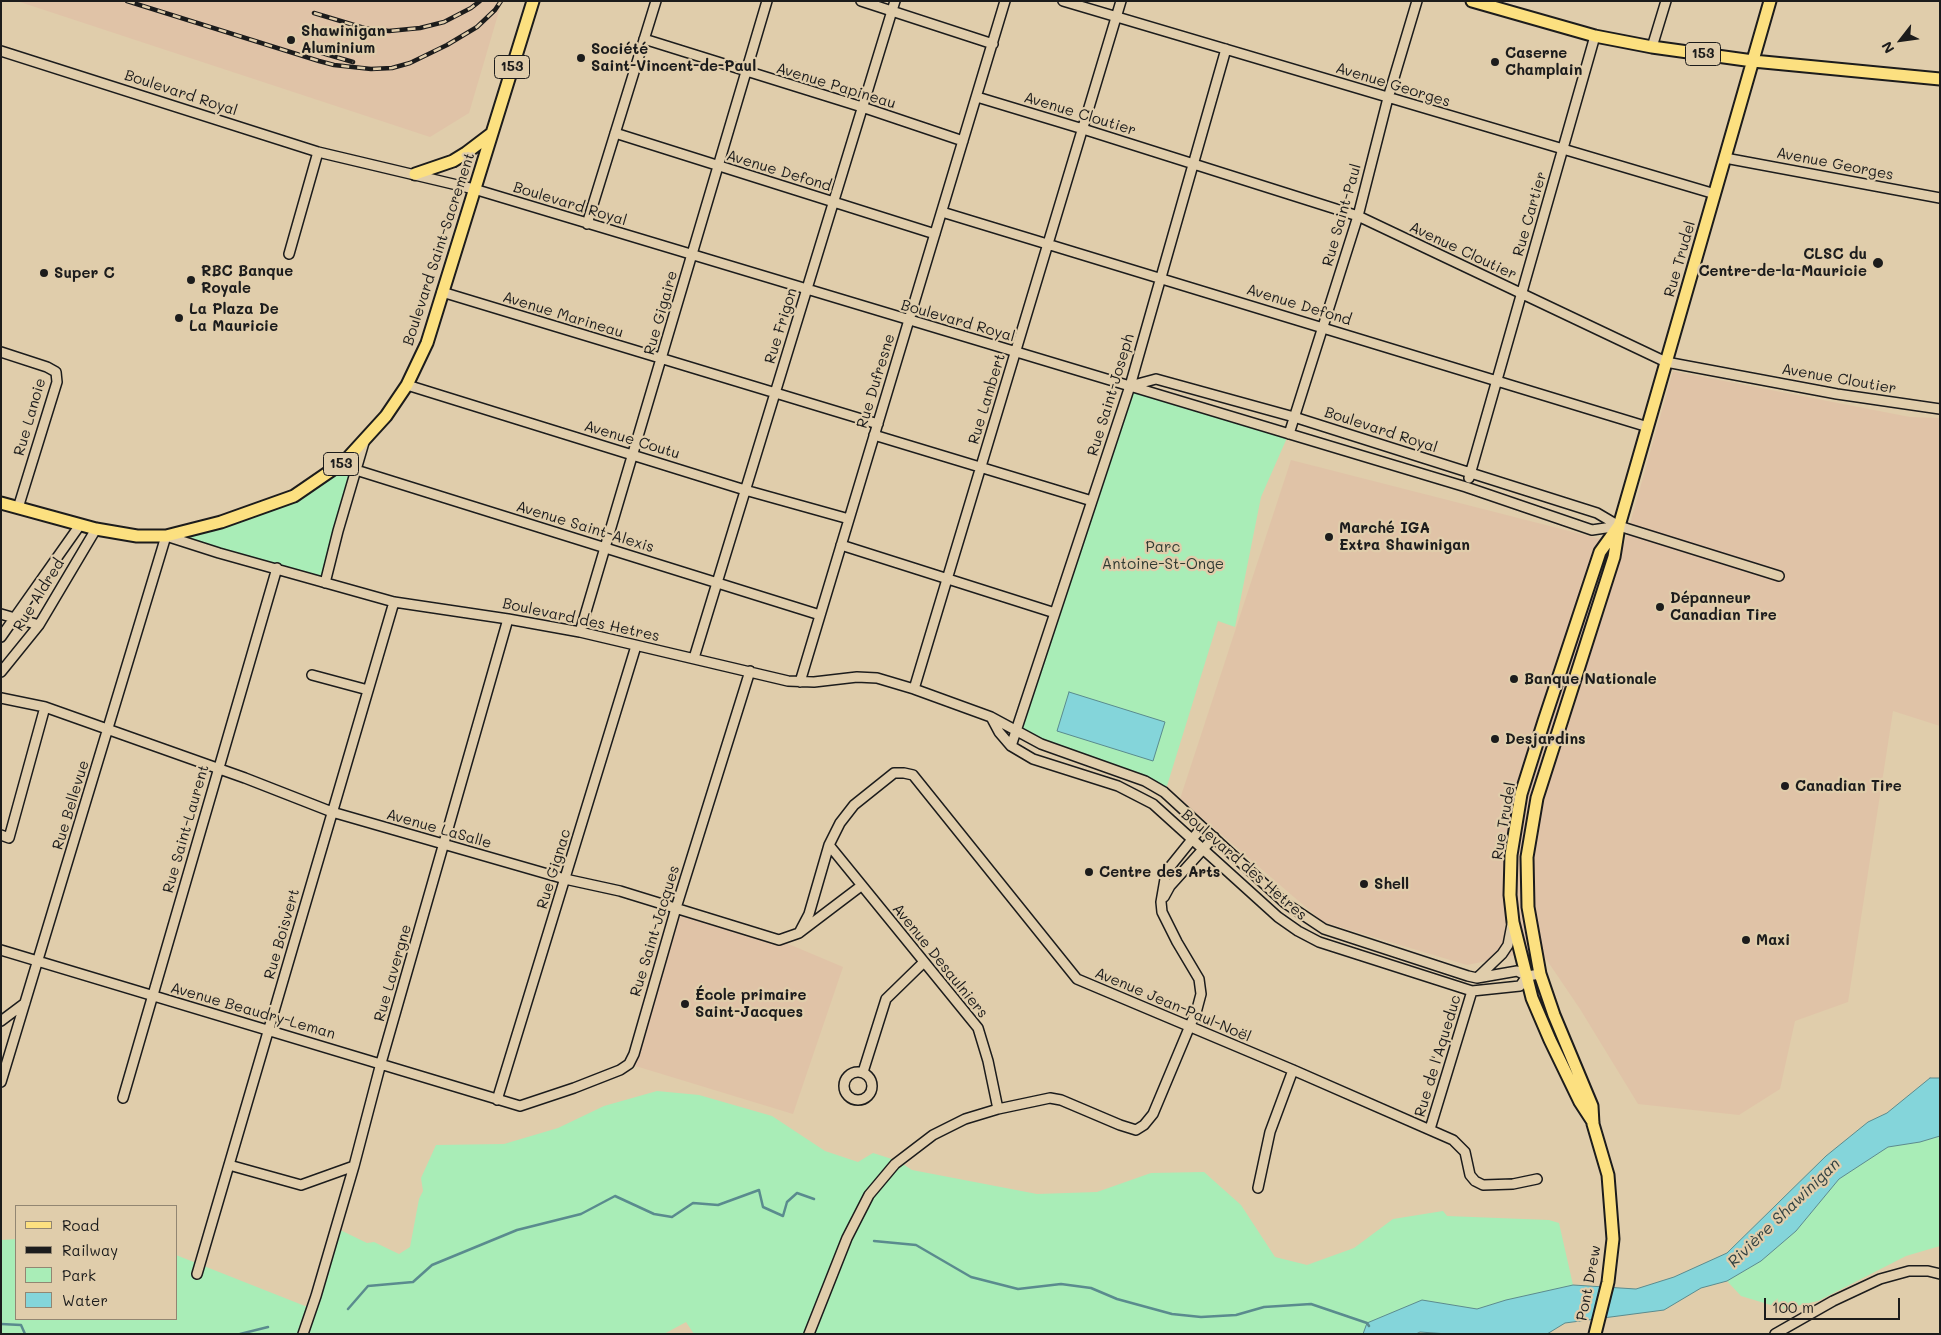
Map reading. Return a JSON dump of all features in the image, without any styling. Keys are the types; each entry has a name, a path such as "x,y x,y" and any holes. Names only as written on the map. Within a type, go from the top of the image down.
{"main road":[{"name":"Boulevard Saint-Sacrement","path":"96,528 137,536 166,536 221,522 294,496 345,462 386,416 407,385 428,343 442,292 533,1"},
{"name":"153","path":"1472,1 1595,36 1652,47 1753,61 1940,79"},
{"name":"Rue Trudel","path":"1613,1238 1608,1175 1593,1124 1592,1106 1554,1015 1540,974 1528,907 1527,857 1537,798 1614,557 1619,526 1770,1"},
{"path":"415,174 453,161 466,154 492,132"},
{"name":"153","path":"1,502 96,528"},
{"name":"Rue Trudel","path":"1593,1124 1580,1102 1532,998 1513,920 1510,895 1511,855 1521,794 1600,552 1619,526"},
{"name":"Pont Drew","path":"1594,1334 1608,1282 1613,1238"}],"street":[{"path":"587,224 656,1"},
{"name":"Rue Gigaire","path":"580,632 767,1"},
{"path":"861,1 993,44"},
{"name":"Rue Frigon","path":"694,658 895,1"},
{"name":"Rue Dufresne","path":"800,682 1005,1"},
{"name":"Avenue Georges","path":"1062,1 1715,194"},
{"name":"Rue Lambert","path":"914,690 1121,1"},
{"name":"Rue Saint-Paul","path":"1289,434 1358,216 1388,98 1417,1"},
{"path":"1652,47 1666,1"},
{"name":"Rue Cartier","path":"1466,487 1595,36"},
{"name":"Avenue Papineau","path":"644,39 862,107 963,141"},
{"name":"Rue Saint-Joseph","path":"1011,746 1130,386 1226,49"},
{"name":"Boulevard Royal","path":"1,51 318,152 474,189 1466,487 1592,530 1619,526"},
{"name":"Avenue Cloutier","path":"977,97 1083,128 1193,165 1358,216 1666,362 1837,394 1940,409"},
{"name":"Avenue Defond","path":"615,133 935,234"},
{"path":"289,254 318,152"},
{"name":"Avenue Georges","path":"1725,158 1940,198"},
{"path":"1926,196 1940,204"},
{"name":"Avenue Defond","path":"942,212 1323,326 1648,427"},
{"name":"Avenue Marineau","path":"442,292 878,424"},
{"name":"Rue Lanoie","path":"1,352 47,367 56,372 57,382 18,508"},
{"name":"Boulevard Royal","path":"1130,386 1156,379 1294,417 1597,513 1619,526 1779,576"},
{"name":"Avenue Coutu","path":"407,385 745,490 849,519"},
{"path":"874,435 1092,501"},
{"path":"325,583 365,439"},
{"name":"Avenue Saint-Alexis","path":"345,462 356,470 820,615"},
{"name":"Rue Aldred","path":"1,637 80,525"},
{"name":"Rue Aldred","path":"1,672 39,625 96,528"},
{"name":"Boulevard des Hetres","path":"166,536 394,602 580,632 788,681 800,682 858,677 877,678 991,717 1041,744 1145,781 1164,792 1285,903 1324,929 1477,978 1517,972 1527,976 1540,974"},
{"name":"Rue Bellevue","path":"1,1082 109,730 166,536"},
{"path":"841,546 1055,613"},
{"name":"Rue Saint-Laurent","path":"122,1098 277,568"},
{"name":"Rue Boisvert","path":"198,1274 394,602"},
{"path":"1,614 39,625"},
{"name":"Rue Lavergne","path":"303,1334 354,1166 381,1063 508,619"},
{"name":"Rue Gignac","path":"497,1100 636,646"},
{"name":"Rue Saint-Jacques","path":"497,1100 520,1106 574,1088 620,1070 629,1064 634,1054 676,908 750,671"},
{"path":"312,675 368,690"},
{"name":"Avenue LaSalle","path":"1,698 45,707 245,778 332,812 565,879 620,891 779,940 799,933 861,886"},
{"path":"5,836 45,707"},
{"name":"Boulevard des Hetres","path":"991,717 999,732 1011,746 1034,758 1118,786 1153,804 1278,917 1298,931 1319,942 1472,991 1520,986 1527,976"},
{"name":"Avenue Jean-Paul-Noël","path":"799,933 809,914 829,845 840,823 854,805 894,773 914,776 1077,979 1453,1140 1465,1152 1470,1175 1475,1182 1483,1185 1513,1184 1537,1179"},
{"path":"809,1334 847,1238 869,1195 895,1164 932,1135 965,1119 998,1109 1050,1098 1061,1100 1136,1130 1144,1126 1153,1114 1190,1026 1201,994 1199,979 1165,922 1161,902 1164,878 1169,868 1202,827"},
{"path":"1161,902 1170,886 1214,837"},
{"name":"Avenue Desaulniers","path":"829,845 978,1028 988,1062 998,1109"},
{"path":"1477,978 1502,954 1508,945 1513,920"},
{"name":"Avenue Beaudry-Leman","path":"1,950 381,1063 497,1100"},
{"path":"863,1072 886,999 924,962"},
{"name":"Rue de l'Aqueduc","path":"1430,1129 1472,991"},
{"path":"1,1021 25,1003"},
{"path":"1258,1188 1270,1132 1293,1070"},
{"path":"229,1165 301,1185 354,1166"},
{"path":"1775,1334 1833,1301 1880,1278 1909,1271 1928,1271 1940,1274"}],"shaded area":[{"path":"17,1 502,1 469,113 430,137"},
{"path":"1673,371 1910,417 1940,418 1940,726 1893,711 1848,1002 1795,1021 1780,1089 1739,1115 1638,1104 1580,1009 1540,950 1467,965 1323,922 1180,799 1291,460 1624,545"},
{"path":"676,908 779,940 843,967 793,1114 629,1064"}],"green space":[{"name":"Parc Antoine-St-Onge","path":"1130,386 1290,431 1261,497 1235,627 1218,621 1166,789 1016,732"},
{"path":"345,461 356,470 325,583 166,536 294,496"},
{"path":"657,1091 699,1095 772,1116 825,1151 858,1162 873,1153 898,1161 912,1170 1037,1194 1097,1192 1151,1173 1204,1172 1241,1205 1275,1257 1307,1265 1354,1248 1393,1219 1443,1211 1447,1216 1549,1220 1559,1223 1573,1285 1506,1300 1477,1309 1422,1300 1368,1323 1363,1334 694,1334 686,1322 664,1334 1,1334 1,1240 15,1239 15,1320 178,1320 178,1256 310,1308 334,1227 367,1243 374,1242 399,1254 410,1247 419,1199 423,1191 421,1178 436,1145 504,1144 558,1128 604,1106"},
{"path":"1940,1136 1940,1246 1906,1256 1818,1301 1784,1309 1741,1296 1727,1281 1761,1261 1796,1231 1839,1179 1888,1147 1920,1142"}],"water":[{"path":"1069,692 1165,722 1153,761 1057,731"},
{"name":"Rivière Shawinigan","path":"1930,1078 1940,1078 1940,1136 1920,1142 1888,1147 1839,1179 1796,1231 1761,1261 1727,1281 1701,1288 1664,1310 1565,1323 1547,1334 1448,1334 1420,1332 1416,1334 1363,1334 1367,1323 1422,1300 1477,1309 1506,1300 1573,1285 1636,1289 1674,1277 1727,1253 1826,1156 1868,1122 1887,1113"}],"waterway":[{"path":"348,1309 368,1286 413,1282 432,1265 517,1230 581,1214 615,1196 654,1214 672,1217 693,1203 718,1205 759,1190 763,1207 783,1216 787,1202 797,1193 814,1199"},
{"path":"874,1241 916,1245 971,1277 1018,1289 1061,1284 1091,1288 1117,1299 1172,1314 1201,1317 1236,1315 1264,1307 1311,1304 1367,1323 1369,1326"},
{"path":"1,1324 21,1325 25,1334"},
{"path":"240,1334 268,1327"}],"railway":[{"path":"127,1 319,61 334,65 371,69 392,68 410,63 447,45 477,27 495,10 501,1"},
{"path":"314,13 364,28 389,31 420,28 444,22 471,8 480,1"},
{"path":"322,53 353,62"}],"place":[{"name":"Shawinigan Aluminium","path":"291,40"},
{"name":"Société Saint-Vincent-de-Paul","path":"581,58"},
{"name":"Caserne Champlain","path":"1495,62"},
{"name":"CLSC du Centre-de-la-Mauricie","path":"1878,263"},
{"name":"Super C","path":"44,273"},
{"name":"RBC Banque Royale","path":"191,280"},
{"name":"La Plaza De La Mauricie","path":"179,318"},
{"name":"Marché IGA Extra Shawinigan","path":"1329,537"},
{"name":"Dépanneur Canadian Tire","path":"1660,607"},
{"name":"Banque Nationale","path":"1514,679"},
{"name":"Desjardins","path":"1495,739"},
{"name":"Canadian Tire","path":"1785,786"},
{"name":"Centre des Arts","path":"1089,872"},
{"name":"Shell","path":"1364,884"},
{"name":"Maxi","path":"1746,940"},
{"name":"École primaire Saint-Jacques","path":"685,1004"}]}
